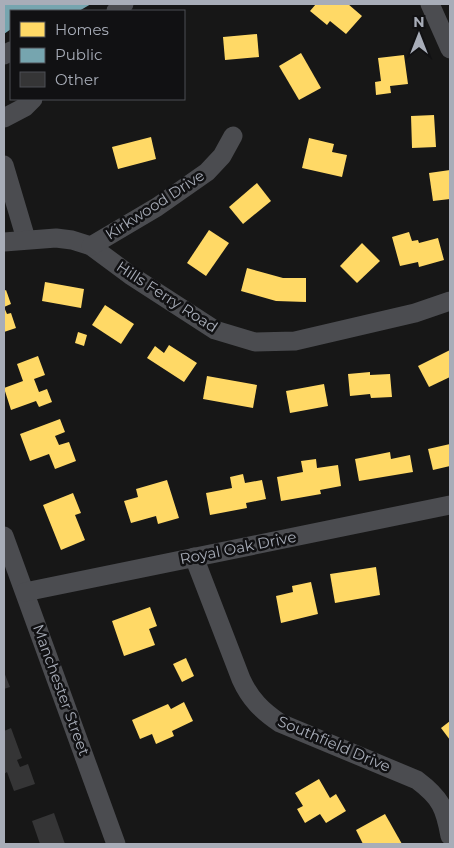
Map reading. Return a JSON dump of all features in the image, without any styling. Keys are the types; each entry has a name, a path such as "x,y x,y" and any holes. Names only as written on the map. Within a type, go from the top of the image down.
{"street":[{"path":"430,4 450,49"},
{"path":"4,118 25,107 32,100"},
{"name":"Kirkwood Drive","path":"91,246 143,216 207,172 222,156 233,136"},
{"path":"4,165 26,239"},
{"name":"Hills Ferry Road","path":"4,242 26,239 72,240 91,246 130,275 215,330 255,342 295,341 415,313 450,301"},
{"name":"Royal Oak Drive","path":"25,592 450,506"},
{"name":"Manchester Street","path":"4,536 116,844"},
{"name":"Southfield Drive","path":"194,557 249,697 264,712 280,723 417,780 434,793 445,810 450,836"}],"building: Homes":[{"path":"316,4 348,4 362,16 346,34 330,21 327,25 310,11"},
{"path":"257,34 259,57 225,60 223,37"},
{"path":"301,53 321,88 299,100 279,66"},
{"path":"404,55 408,84 390,86 391,93 376,95 375,82 381,81 378,58"},
{"path":"434,115 436,147 412,148 411,116"},
{"path":"151,137 156,159 118,169 112,147"},
{"path":"309,138 334,144 332,152 347,155 342,177 302,168"},
{"path":"450,170 450,199 433,201 429,173"},
{"path":"257,183 271,201 243,224 229,207"},
{"path":"209,230 229,243 206,276 187,263"},
{"path":"409,232 412,241 418,240 419,243 438,238 444,260 419,267 418,262 400,266 392,237"},
{"path":"362,243 380,261 357,283 340,266"},
{"path":"247,268 283,278 306,278 306,302 276,301 241,291"},
{"path":"45,282 84,289 81,308 42,301"},
{"path":"6,290 11,304 4,307 4,291"},
{"path":"105,305 134,324 121,344 92,325"},
{"path":"4,307 7,314 11,313 16,328 4,332"},
{"path":"78,332 87,335 84,346 75,343"},
{"path":"169,345 197,363 184,382 147,358 155,346 164,353"},
{"path":"450,350 450,377 429,387 418,366"},
{"path":"38,356 45,375 34,379 39,392 47,389 52,402 39,407 36,401 11,410 4,388 23,381 17,364"},
{"path":"370,372 370,375 390,374 392,397 371,398 370,394 350,396 348,374"},
{"path":"207,376 257,385 253,408 203,399"},
{"path":"324,384 328,406 290,413 286,391"},
{"path":"60,419 65,432 55,436 59,445 69,442 76,461 55,469 49,454 30,461 20,434"},
{"path":"450,444 450,466 433,470 428,449"},
{"path":"390,452 391,459 410,455 413,472 359,481 355,459"},
{"path":"316,459 317,468 338,465 341,486 320,490 321,494 281,501 277,477 303,472 301,461"},
{"path":"243,474 245,483 262,480 266,499 246,503 247,508 210,515 206,493 232,488 230,477"},
{"path":"167,480 179,518 158,524 156,516 131,523 124,501 138,497 136,489"},
{"path":"73,493 81,513 75,515 85,540 61,550 43,505"},
{"path":"376,567 380,595 335,603 330,574"},
{"path":"311,582 318,614 281,623 276,596 293,592 292,586"},
{"path":"150,607 157,626 149,629 155,645 124,656 112,621"},
{"path":"186,658 194,676 182,682 173,664"},
{"path":"184,702 193,721 172,731 174,736 156,744 152,734 140,739 132,720 168,704 171,709"},
{"path":"450,721 450,740 441,728"},
{"path":"319,779 330,798 336,794 346,811 326,823 320,814 305,823 297,809 303,806 295,793"},
{"path":"385,814 402,844 363,844 356,830"}],"building: Public":[{"path":"4,4 91,4 81,10 10,10 10,30 4,34"}],"building: Other":[{"path":"4,672 10,687 4,689"},
{"path":"11,728 22,758 17,760 20,767 28,764 35,784 14,791 7,772 4,774 4,731"},
{"path":"54,813 65,844 40,844 32,821"}]}
